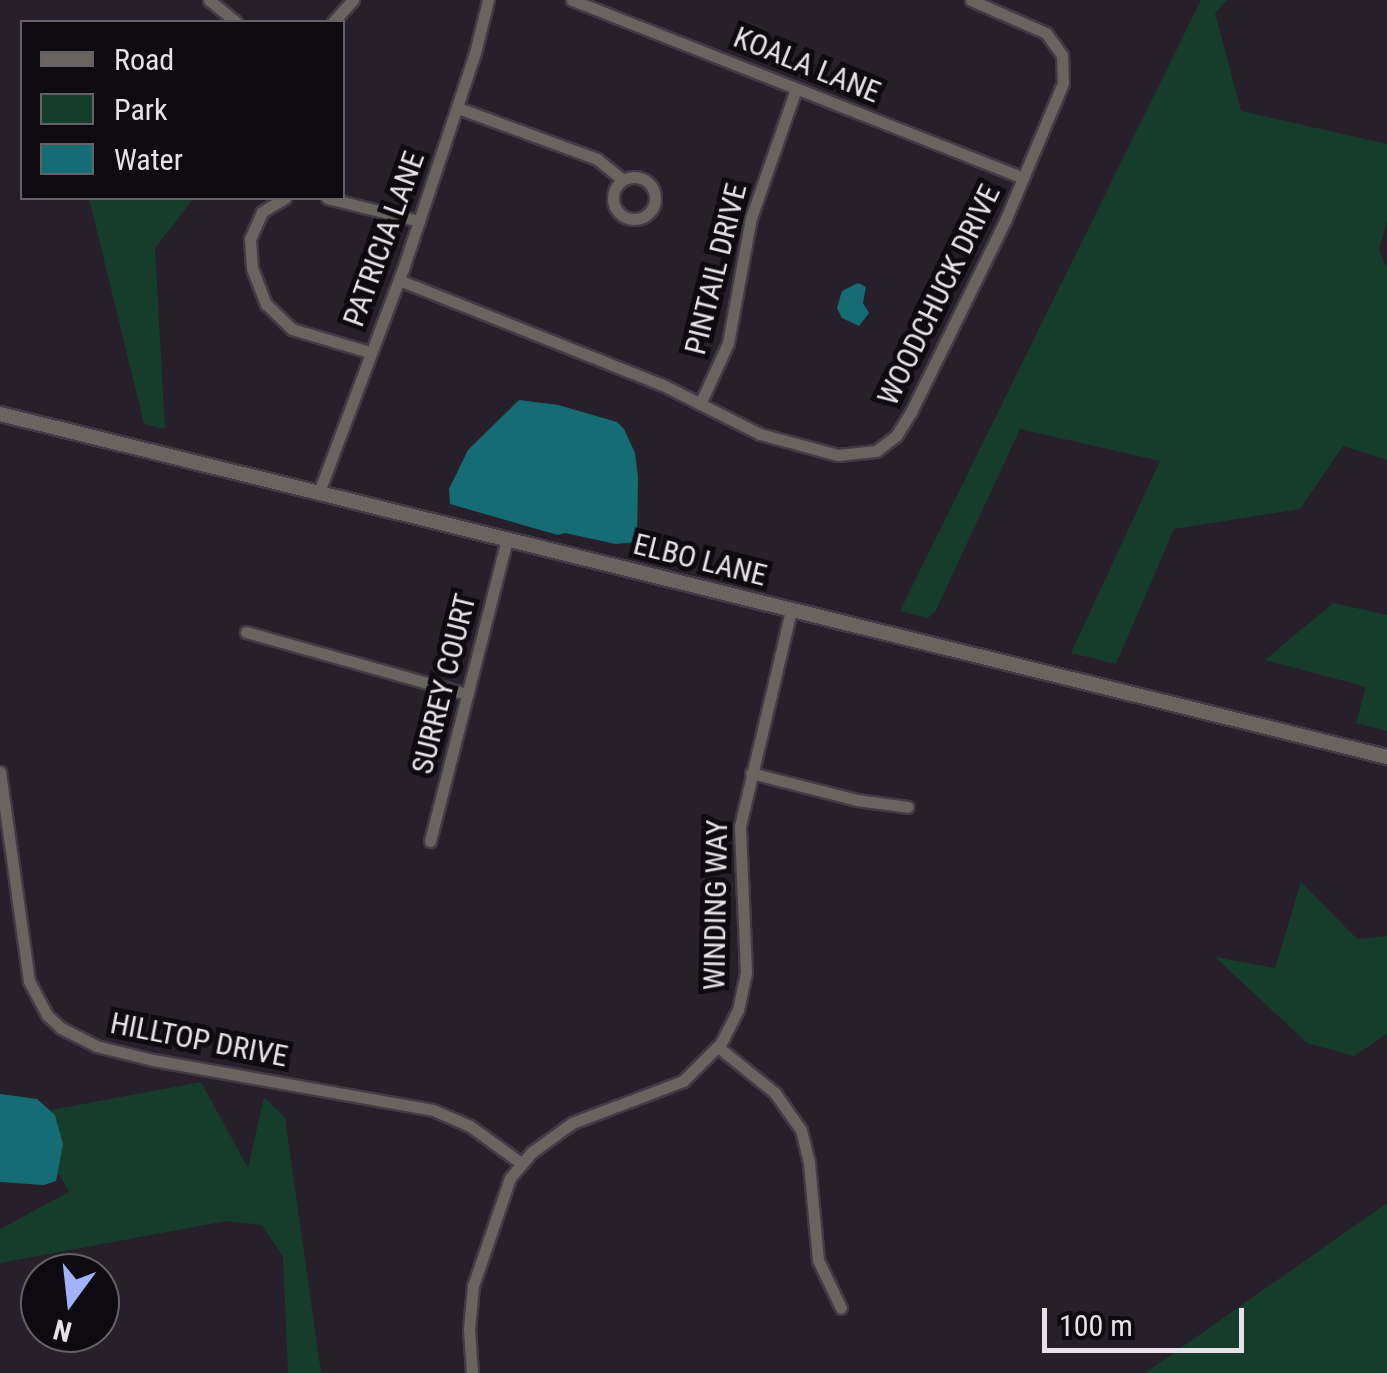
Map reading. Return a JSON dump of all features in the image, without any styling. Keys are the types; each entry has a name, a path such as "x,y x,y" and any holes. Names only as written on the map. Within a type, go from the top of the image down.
{"street":[{"path":"209,0 234,20"},
{"path":"335,20 353,0"},
{"name":"PATRICIA LANE","path":"319,492 399,280 458,108 488,0"},
{"name":"KOALA LANE","path":"572,0 1023,178"},
{"name":"WOODCHUCK DRIVE","path":"399,280 612,364 760,434 825,452 864,456 886,446 911,412 1059,98 1062,56 1056,43 1034,26 971,0"},
{"name":"PINTAIL DRIVE","path":"700,404 728,344 751,218 796,89"},
{"path":"458,108 597,159 622,180"},
{"path":"282,200 262,212 250,239 260,293 273,314 292,329 369,352"},
{"path":"335,200 418,221"},
{"name":"ELBO LANE","path":"0,414 1387,757"},
{"name":"SURREY COURT","path":"430,841 507,539"},
{"name":"WINDING WAY","path":"472,1373 469,1330 473,1286 503,1194 522,1163 572,1123 683,1080 718,1047 738,1010 746,972 738,847 750,773 790,611"},
{"path":"246,632 468,694"},
{"name":"HILLTOP DRIVE","path":"0,772 29,981 46,1015 60,1028 96,1046 153,1060 433,1110 470,1126 522,1163"},
{"path":"750,773 857,800 908,807"},
{"path":"718,1047 775,1093 801,1130 810,1163 818,1260 842,1308"}],"green space":[{"path":"1201,0 1227,0 1215,13 1241,111 1387,144 1387,222 1379,250 1387,268 1387,460 1343,446 1300,509 1174,529 1116,664 1071,653 1160,461 1020,429 936,610 928,618 900,611"},
{"path":"89,200 192,200 155,248 165,429 144,424"},
{"path":"1333,603 1387,615 1387,731 1356,723 1366,687 1265,660"},
{"path":"1301,882 1357,939 1387,936 1387,1034 1354,1056 1307,1043 1215,957 1275,968"},
{"path":"201,1082 248,1168 264,1097 285,1118 321,1373 288,1373 283,1257 262,1225 226,1221 54,1253 20,1253 20,1259 0,1263 0,1229 69,1192 60,1175 0,1182 0,1104 51,1110"},
{"path":"1387,1203 1387,1373 1145,1373"}],"water":[{"path":"858,283 866,287 863,303 869,313 859,326 842,318 837,308 842,291"},
{"path":"519,400 558,405 617,422 624,429 635,453 638,477 637,542 616,544 565,533 558,535 450,504 449,489 468,450"},
{"path":"0,1094 37,1099 55,1115 63,1144 56,1181 44,1185 0,1182"}]}
